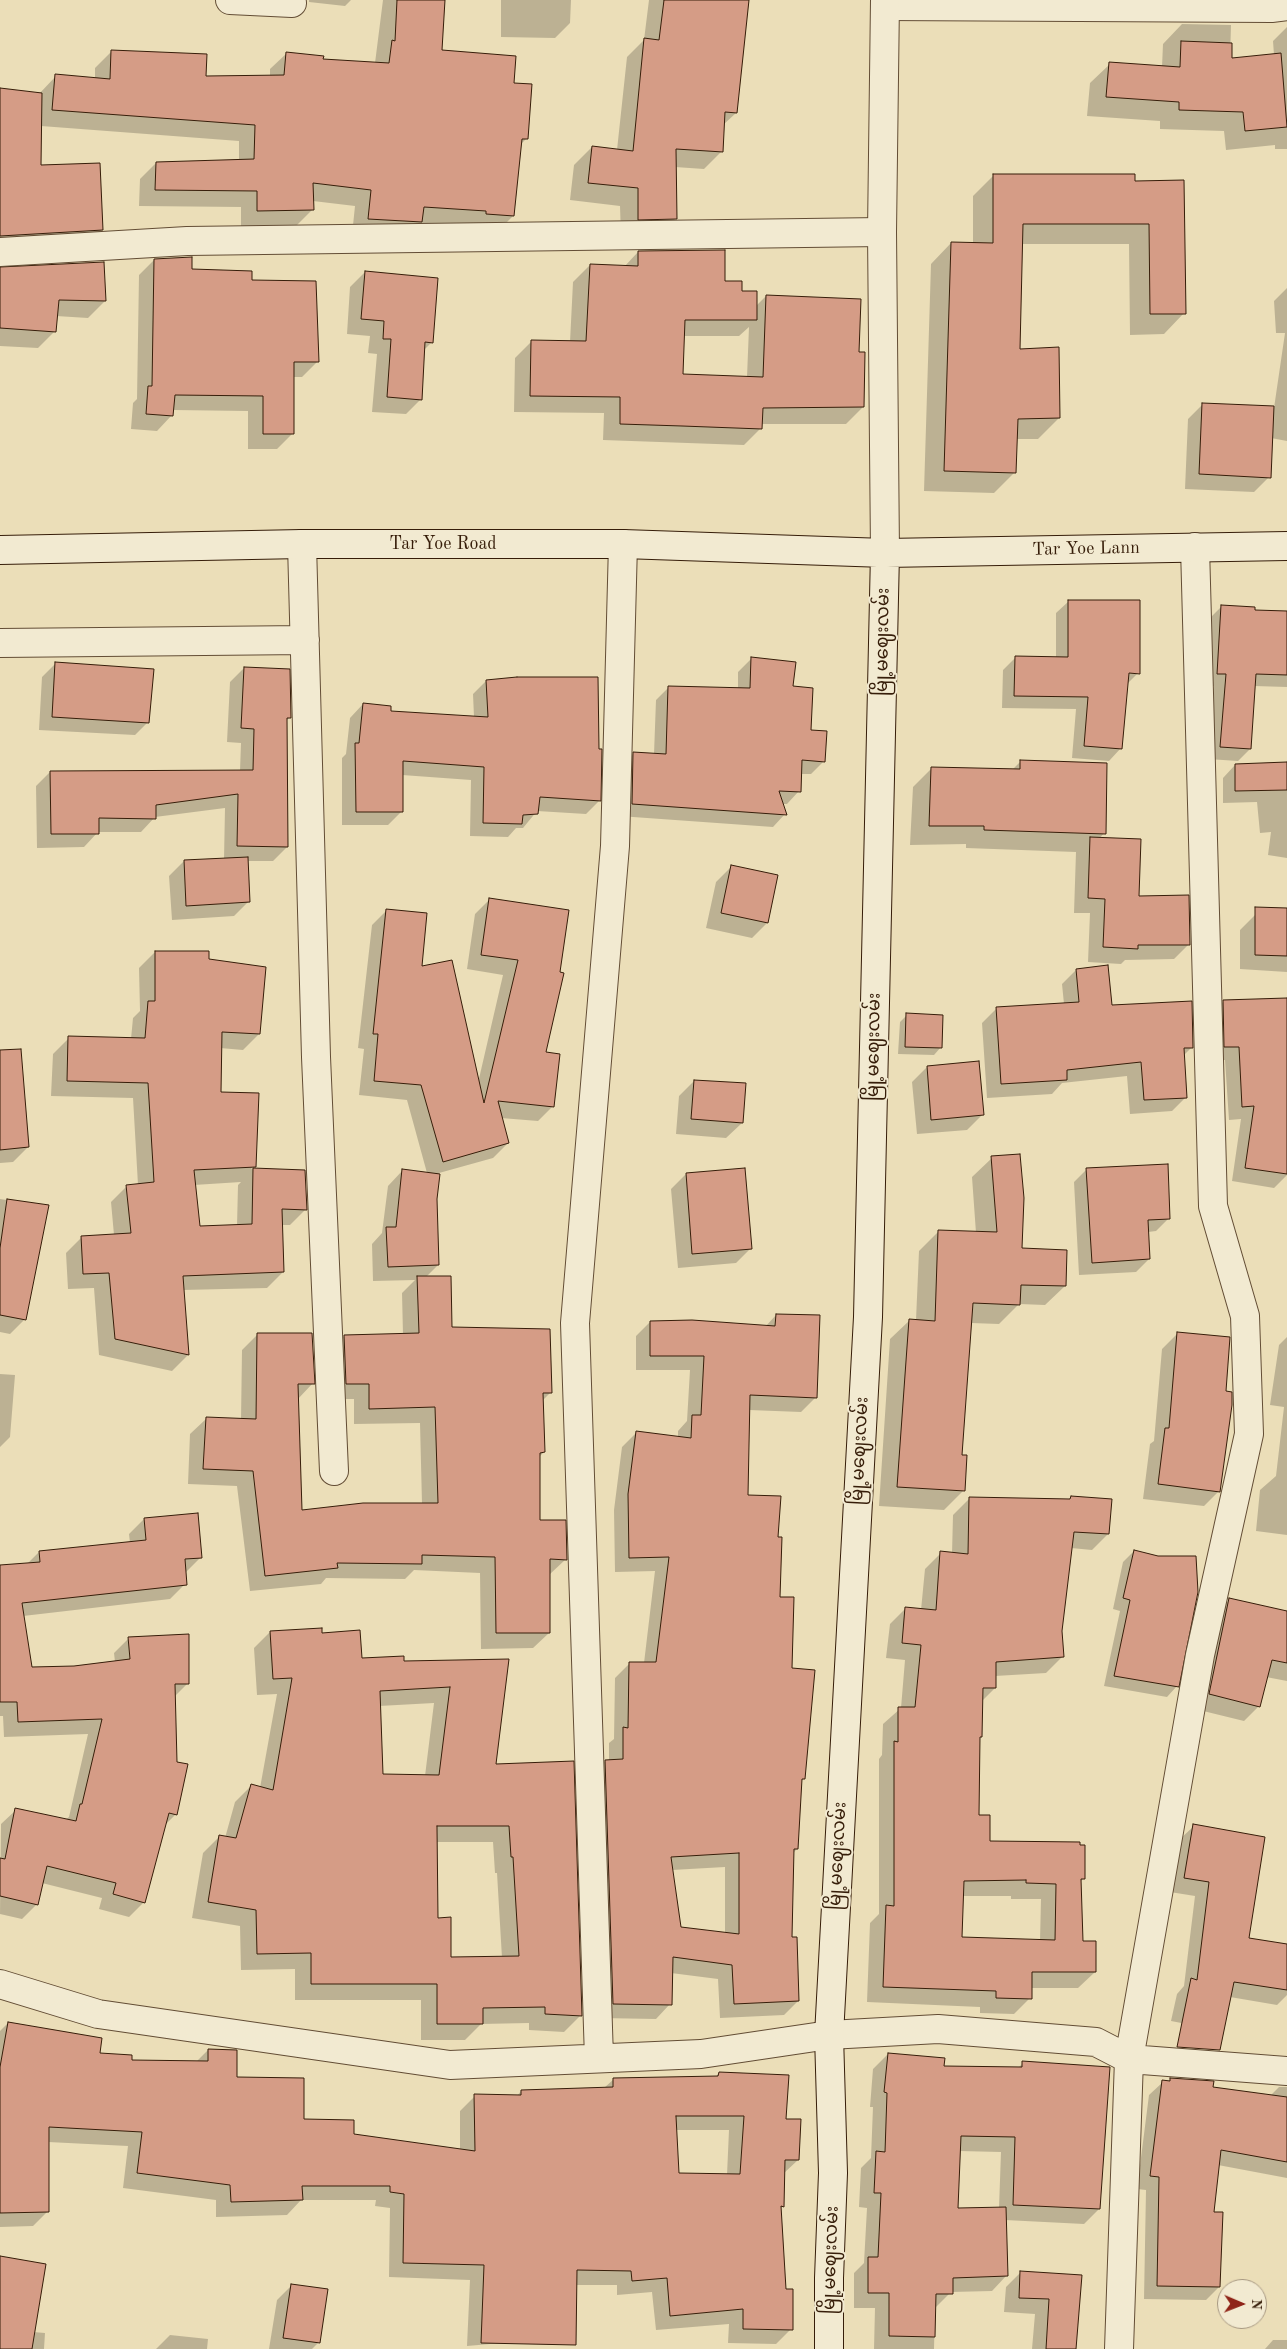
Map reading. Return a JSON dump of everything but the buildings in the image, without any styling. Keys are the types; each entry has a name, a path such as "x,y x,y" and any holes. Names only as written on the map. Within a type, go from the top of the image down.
{"street":[{"path":"230,0 292,3"},
{"path":"885,3 1273,8 1287,6"},
{"name":"မြို့မဈေးလမ်း","path":"829,2349 829,2278 833,2173 829,2035 868,1317 885,553 882,232 885,3"},
{"path":"0,252 197,241 882,232"},
{"path":"302,544 316,1057 334,1471"},
{"name":"Tar Yoe Road","path":"0,550 302,544 623,544 885,553"},
{"path":"599,2058 575,1323 615,846 623,544"},
{"path":"1119,2349 1129,2060 1200,1655 1249,1434 1245,1316 1214,1206 1195,546"},
{"name":"Tar Yoe Lann","path":"885,553 1195,546 1287,546"},
{"path":"0,643 305,640"},
{"path":"0,1984 98,2014 450,2064 701,2054 829,2035 938,2029 1096,2042 1129,2060 1287,2071"}]}
